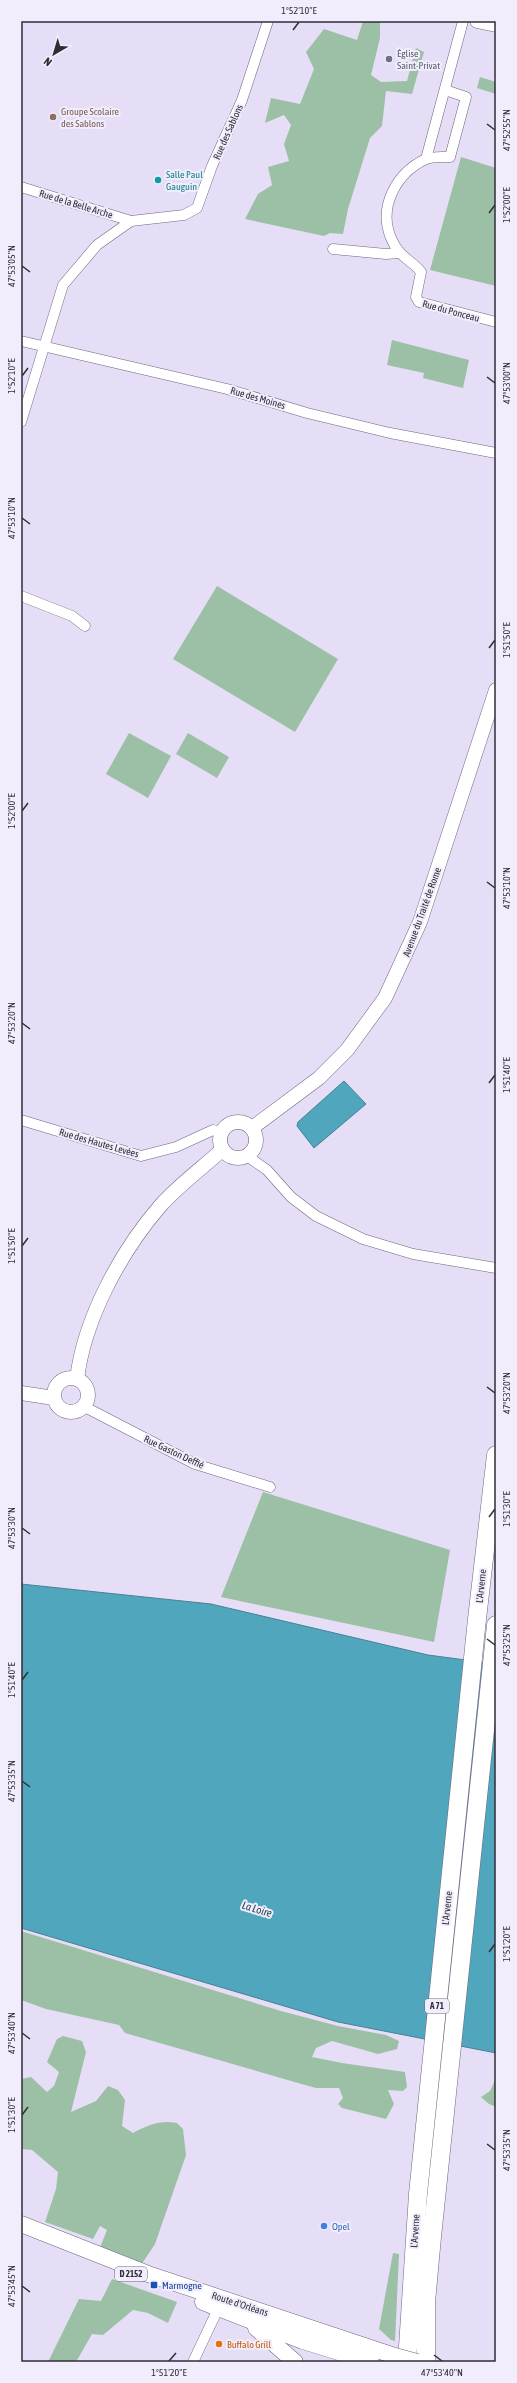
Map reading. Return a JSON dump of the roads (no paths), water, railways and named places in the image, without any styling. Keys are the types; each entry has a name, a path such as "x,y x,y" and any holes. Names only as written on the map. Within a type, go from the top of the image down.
{"highway":[{"name":"L'Arverne","path":"401,2359 477,1619 496,1456"},
{"name":"L'Arverne","path":"426,2362 429,2269 496,1625"}],"main road":[{"path":"477,21 496,25"},
{"name":"Avenue du Traité de Rome","path":"252,1128 319,1078 347,1050 385,998 420,922 496,690"},
{"path":"236,1122 247,1124 252,1128 256,1143 247,1156 236,1158 222,1150 220,1141 222,1132 230,1123 236,1122"},
{"path":"77,1379 86,1334 108,1287 130,1248 161,1205 222,1150"},
{"path":"67,1379 77,1379 83,1384 87,1391 87,1400 83,1406 76,1411 67,1412 58,1407 54,1398 55,1389 59,1383 67,1379"},
{"path":"21,1393 54,1398"},
{"name":"Route d'Orléans","path":"21,2224 148,2274 319,2330 354,2354 372,2362"},
{"name":"Route d'Orléans","path":"21,2230 218,2309 303,2341 354,2354 417,2362"},
{"path":"241,2318 295,2362"},
{"path":"298,2362 297,2356 303,2341 319,2330"}],"street":[{"name":"Rue des Sablons","path":"131,221 184,215 197,208 242,100 268,21"},
{"path":"445,90 466,97 450,157 426,159 463,21"},
{"name":"Rue du Ponceau","path":"426,159 398,180 389,197 388,230 399,253 421,272 416,297 422,305 496,322"},
{"name":"Rue de la Belle Arche","path":"21,187 131,221"},
{"path":"21,422 60,290 98,246 131,221"},
{"path":"333,249 386,254 399,253"},
{"name":"Rue des Moines","path":"21,341 44,348 227,389 307,413 390,433 496,453"},
{"path":"21,596 72,616 85,626"},
{"name":"Rue des Hautes Levées","path":"21,1120 141,1156 176,1147 213,1130 222,1132"},
{"path":"247,1156 268,1170 291,1197 316,1216 363,1238 413,1254 496,1268"},
{"name":"Rue Gaston Deffié","path":"83,1406 91,1412 195,1464 270,1487"},
{"path":"193,2362 218,2309"}],"water":[{"path":"344,1081 366,1104 314,1148 297,1126 298,1122"},
{"name":"La Loire","path":"21,1584 211,1604 428,1655 496,1664 496,2053 338,2022 21,1928"}],"place":[{"name":"Église Saint-Privat","path":"389,59"},
{"name":"Groupe Scolaire des Sablons","path":"53,117"},
{"name":"Salle Paul Gauguin","path":"158,180"},
{"name":"Opel","path":"324,2226"},
{"name":"Marmogne","path":"154,2285"},
{"name":"Buffalo Grill","path":"219,2344"}]}
